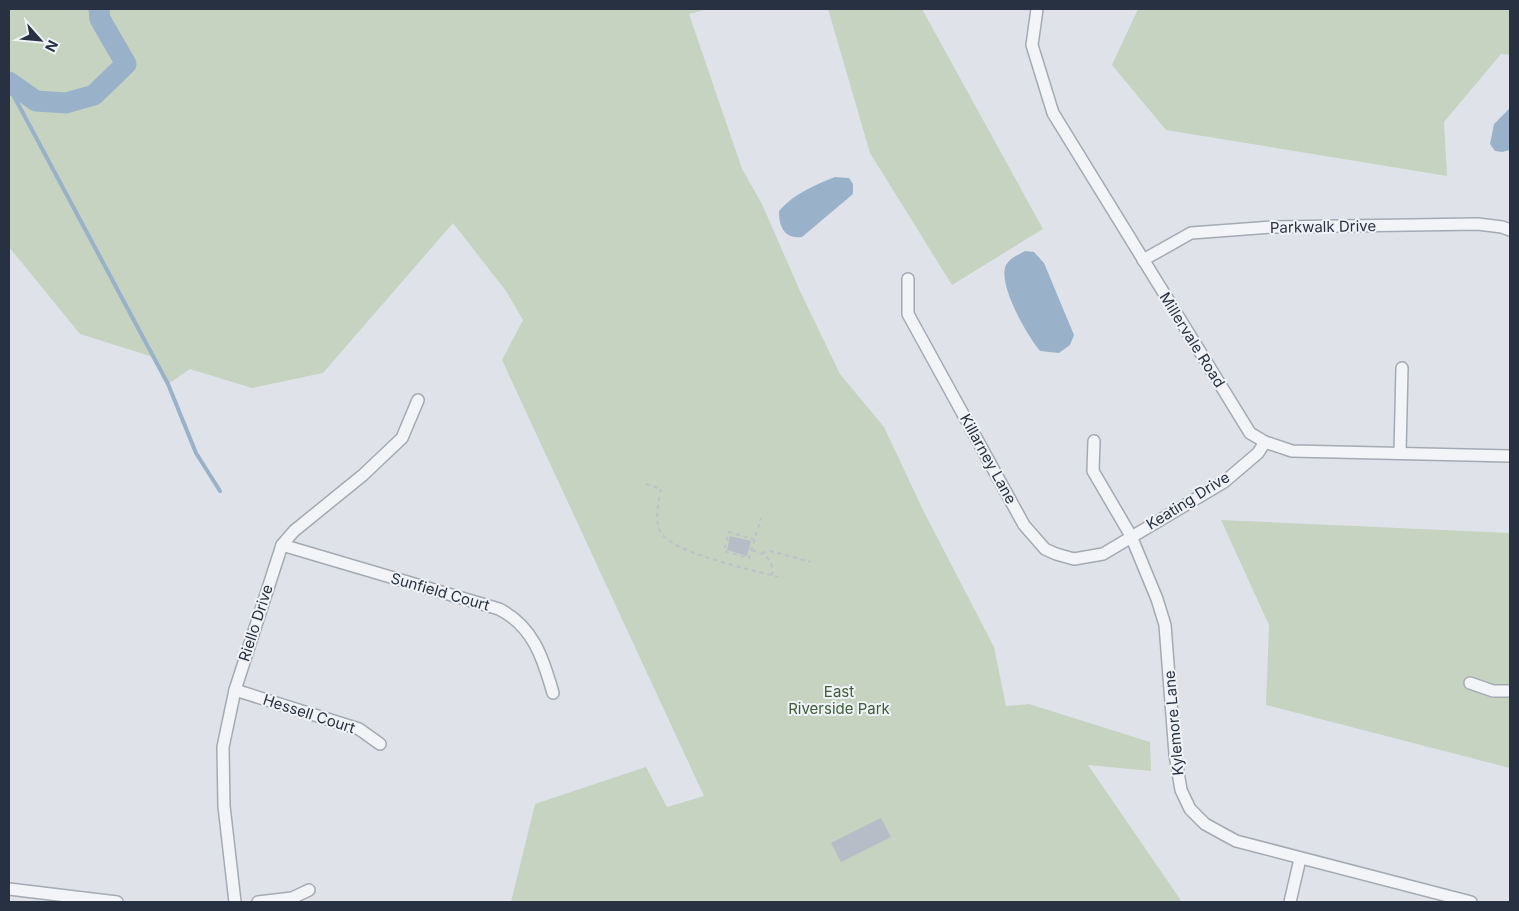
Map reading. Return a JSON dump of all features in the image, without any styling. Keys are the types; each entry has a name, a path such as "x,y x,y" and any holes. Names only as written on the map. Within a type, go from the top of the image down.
{"street":[{"name":"Millervale Road","path":"1038,9 1032,45 1053,113 1250,433 1265,442 1292,451 1510,456"},
{"name":"Parkwalk Drive","path":"1143,260 1191,233 1273,228 1478,224 1510,230"},
{"name":"Killarney Lane","path":"908,278 908,314 1032,537 1045,549 1074,559 1103,554 1131,536"},
{"path":"1400,453 1402,368"},
{"name":"Riello Drive","path":"235,902 224,806 223,747 235,690 282,545 294,531 363,475 402,438 418,400"},
{"name":"Kylemore Lane","path":"1094,441 1093,471 1131,536 1165,625 1175,754 1181,790 1190,808 1205,824 1236,841 1446,900 1471,902"},
{"name":"Keating Drive","path":"1131,536 1224,482 1258,452 1265,442"},
{"name":"Sunfield Court","path":"282,545 499,609 512,616 526,628 538,648 553,693"},
{"path":"1470,683 1493,691 1510,691"},
{"name":"Hessell Court","path":"235,690 359,729 380,744"},
{"path":"1290,902 1300,859"},
{"path":"9,889 117,902"},
{"path":"258,902 292,898 309,890"}],"path":[{"path":"646,484 661,489 658,520 660,531 668,541 698,554 778,577"},
{"path":"755,540 730,532 724,550 750,558 752,550 755,540 761,518"},
{"path":"752,550 762,553 771,562 772,575"},
{"path":"762,553 770,551 811,562"}],"green space":[{"name":"East Riverside Park","path":"9,9 708,9 689,14 742,169 762,204 800,291 840,374 884,427 923,510 994,647 1006,706 1029,704 1150,742 1151,771 1088,765 1182,902 511,902 535,804 646,767 667,807 704,796 502,360 523,320 506,291 453,223 323,373 252,388 190,369 168,384 153,357 80,334 9,247"},
{"path":"828,9 922,9 1043,229 952,285 870,153"},
{"path":"1138,9 1510,9 1510,55 1501,54 1444,122 1447,176 1166,130 1112,65"},
{"path":"1221,520 1510,533 1510,768 1266,705 1269,625"}],"water":[{"path":"1510,108 1510,150 1495,151 1490,144 1494,124"},
{"path":"835,177 849,178 853,184 853,194 802,237 787,234 780,222 779,211 798,195"},
{"path":"1025,251 1034,252 1044,263 1074,335 1070,345 1059,353 1040,351 1028,334 1010,297 1004,274 1006,265"}],"building":[{"path":"730,536 751,541 747,556 727,550"},
{"path":"881,818 891,837 841,862 831,843"}],"waterway":[{"path":"9,82 36,101 66,103 94,95 126,64 100,19 99,9"},
{"path":"9,87 168,384 196,453 220,491"}]}
